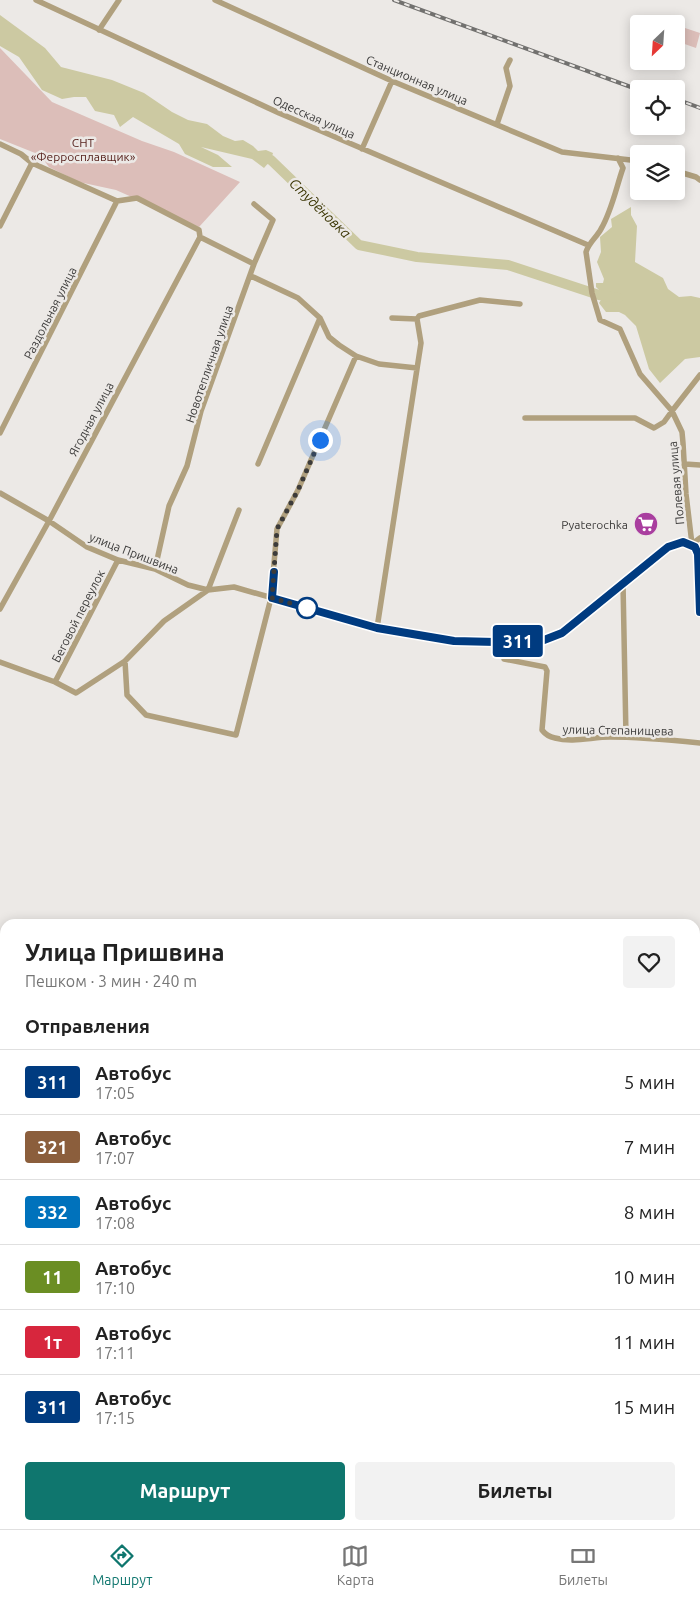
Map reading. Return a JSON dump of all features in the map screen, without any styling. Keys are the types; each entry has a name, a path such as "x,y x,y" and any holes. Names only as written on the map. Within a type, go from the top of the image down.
{"street":[{"name":"Одесская улица","path":"36,0 279,113 588,246"},
{"path":"99,30 119,0"},
{"name":"Станционная улица","path":"215,0 392,80 562,152 630,160"},
{"path":"497,124 510,86 506,68 510,60"},
{"path":"362,149 392,80"},
{"path":"0,144 22,154 32,163 117,200 137,198 199,230 200,237 254,264"},
{"path":"588,246 601,230 610,210 623,168 618,158"},
{"path":"0,226 32,163"},
{"path":"685,174 700,180"},
{"name":"Раздольная улица","path":"0,433 117,200"},
{"name":"Новотепличная улица","path":"155,569 169,506 187,466 201,411 254,264 273,220 254,204"},
{"name":"Ягодная улица","path":"0,609 200,237"},
{"name":"Полевая улица","path":"588,246 587,262 592,293 600,320 620,329 640,374 672,411 682,432 686,494 692,544 698,554 700,613"},
{"path":"251,276 298,298 320,318 329,336 356,356 379,364 417,368"},
{"path":"392,318 417,319 419,316 480,300 520,304"},
{"path":"258,464 320,318"},
{"path":"377,628 421,343 417,319"},
{"path":"125,661 127,695 146,715 236,735 272,598 277,529 298,490 356,356"},
{"path":"525,418 635,418 654,428 664,422 700,375"},
{"path":"685,464 700,465"},
{"name":"улица Пришвина","path":"0,493 49,521 87,547 118,560 155,569 188,585 208,590 234,587 377,628 454,641 504,642 544,640 562,633 668,547 683,542 692,544"},
{"path":"0,662 56,682 76,692 125,661 164,621 208,590 239,510"},
{"path":"692,544 700,538"},
{"name":"Беговой переулок","path":"56,682 118,560"},
{"path":"624,583 626,737"},
{"name":"улица Степанищева","path":"504,642 504,659 545,667 547,670 542,730 545,734 554,738 573,740 626,737 700,742"}],"green space":[{"path":"685,28 700,33 696,48 685,44"},
{"name":"СНТ «Ферросплавщик»","path":"0,48 52,102 142,141 174,152 240,182 199,227 116,190 79,182 49,167 40,155 0,139"}],"shaded area":[{"path":"0,15 45,48 61,67 112,80 144,93 172,112 188,120 207,124 223,136 235,141 243,140 258,151 266,150 273,153 271,160 264,168 252,159 201,147 218,155 232,167 213,167 185,154 179,144 133,117 120,127 114,115 95,111 86,97 62,99 42,90 19,57 0,46"},
{"path":"631,207 631,215 637,226 635,262 663,278 668,289 679,297 691,296 700,298 700,357 685,359 660,383 649,369 636,326 619,312 606,312 599,303 604,295 596,287 596,283 603,283 604,279 597,262 601,252 600,237 612,227 611,219"}],"waterway":[{"name":"Студёновка","path":"259,156 271,160 359,245 417,257 508,265 599,295 618,298"}],"railway":[{"path":"394,0 630,87"},
{"path":"685,102 700,108"}],"bus line":[{"name":"311","path":"274,572 272,598 377,628 454,641 544,640 562,633 668,547 683,542 692,544 698,554 700,612"}],"place":[{"name":"Pyaterochka","path":"646,524"}],"route":[{"path":"307,608 272,598 277,529 298,490 320,440"}]}
